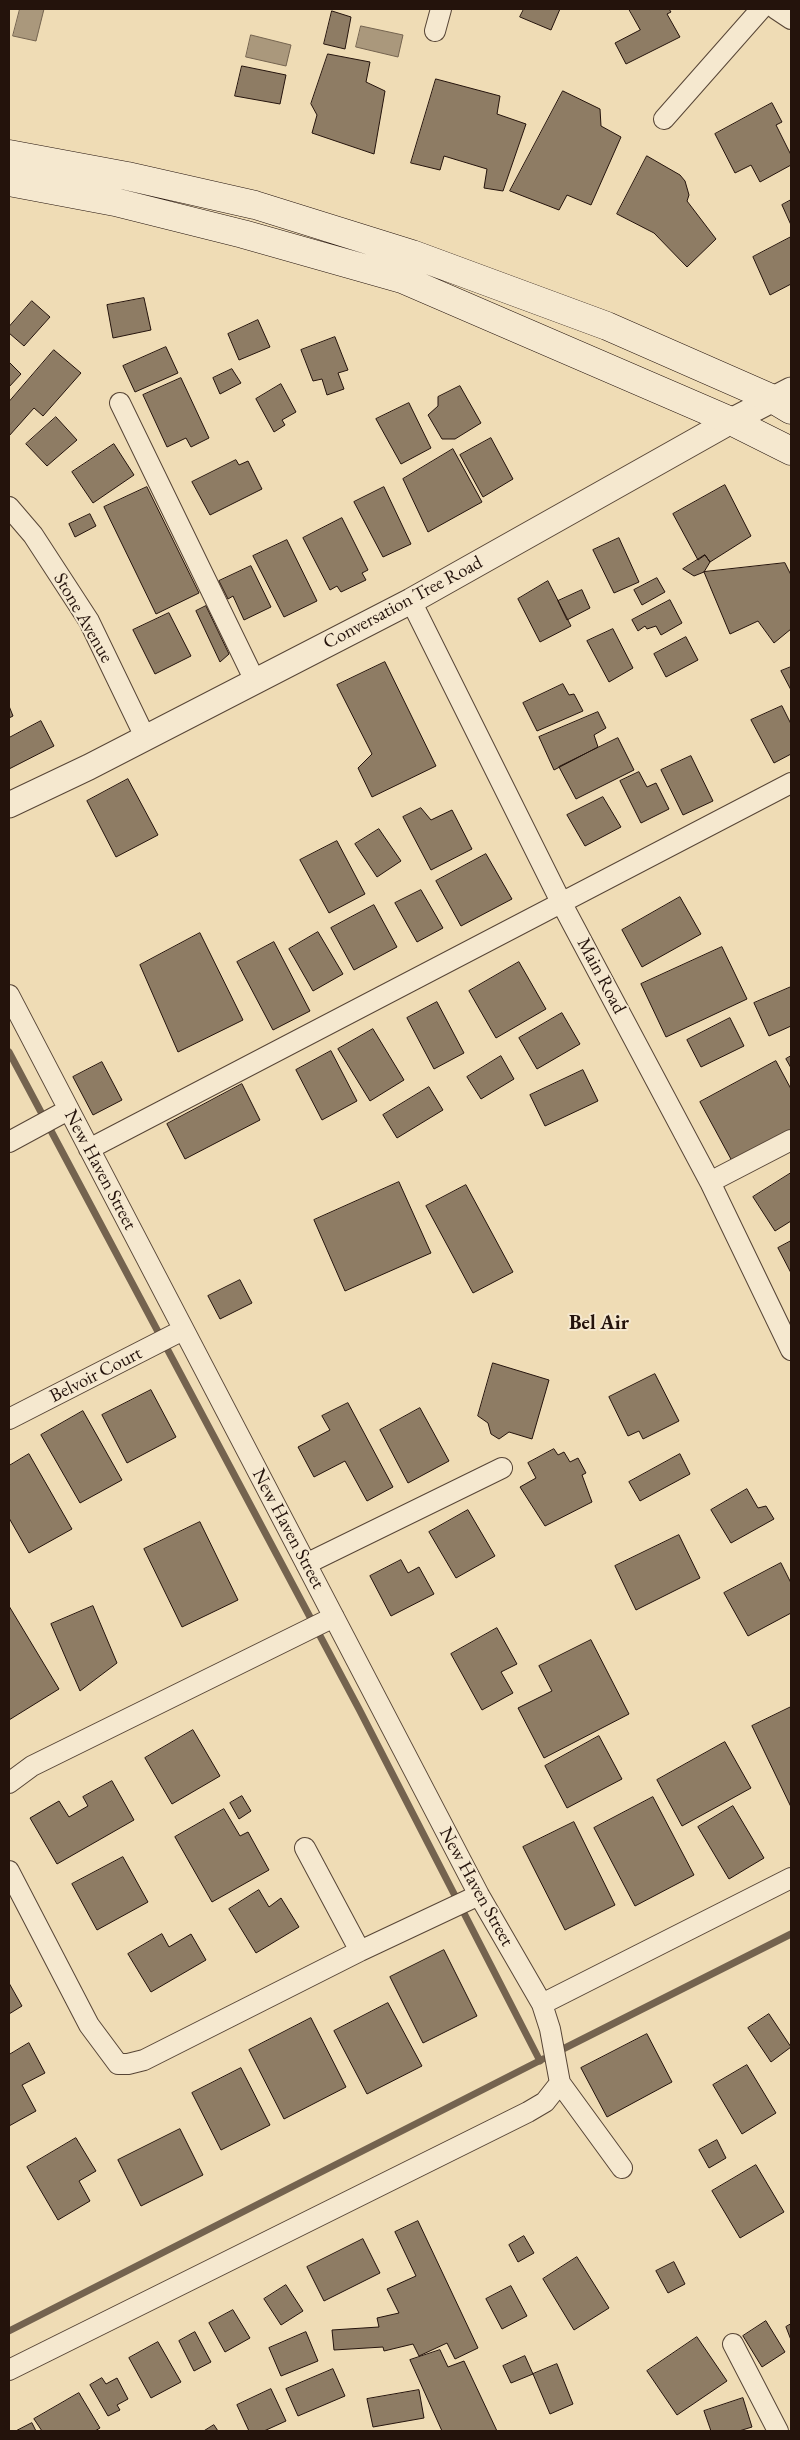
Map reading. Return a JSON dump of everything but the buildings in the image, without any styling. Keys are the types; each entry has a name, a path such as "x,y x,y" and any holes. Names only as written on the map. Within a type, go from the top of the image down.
{"main road":[{"path":"9,154 127,176 255,205 412,254 607,326 784,399"},
{"path":"9,182 115,202 243,234 402,279 731,420 791,451"}],"street":[{"path":"436,31 441,9"},
{"path":"664,119 761,9"},
{"path":"776,9 791,19"},
{"name":"Conversation Tree Road","path":"9,805 90,768 145,737 411,601 731,420 784,399"},
{"path":"120,403 255,681"},
{"name":"Stone Avenue","path":"9,506 33,535 89,621 145,737"},
{"name":"Main Road","path":"411,601 488,760 562,904 710,1182 791,1350"},
{"path":"89,1149 791,783"},
{"name":"New Haven Street","path":"9,996 306,1564 331,1619 472,1898 542,2004 550,2029 559,2074"},
{"path":"9,1142 68,1110"},
{"path":"710,1182 791,1140"},
{"name":"Belvoir Court","path":"9,1419 183,1330"},
{"path":"306,1564 502,1468"},
{"path":"9,1783 32,1766 331,1619"},
{"path":"305,1848 360,1951"},
{"path":"9,1871 89,2026 118,2064 128,2064 144,2060 360,1951 472,1898"},
{"path":"542,2004 791,1878"},
{"path":"9,2370 528,2112 545,2102 559,2074 622,2168"},
{"path":"732,2344 778,2431"}],"shaded area":[{"path":"20,9 44,9 36,41 13,36"},
{"path":"361,26 403,35 398,57 356,47"},
{"path":"251,35 291,45 286,66 246,57"}],"waterway":[{"path":"9,1052 359,1709 540,2061"},
{"path":"557,2052 791,1934"},
{"path":"9,2331 543,2059"}],"district":[{"name":"Bel Air","path":"599,1324"}]}
